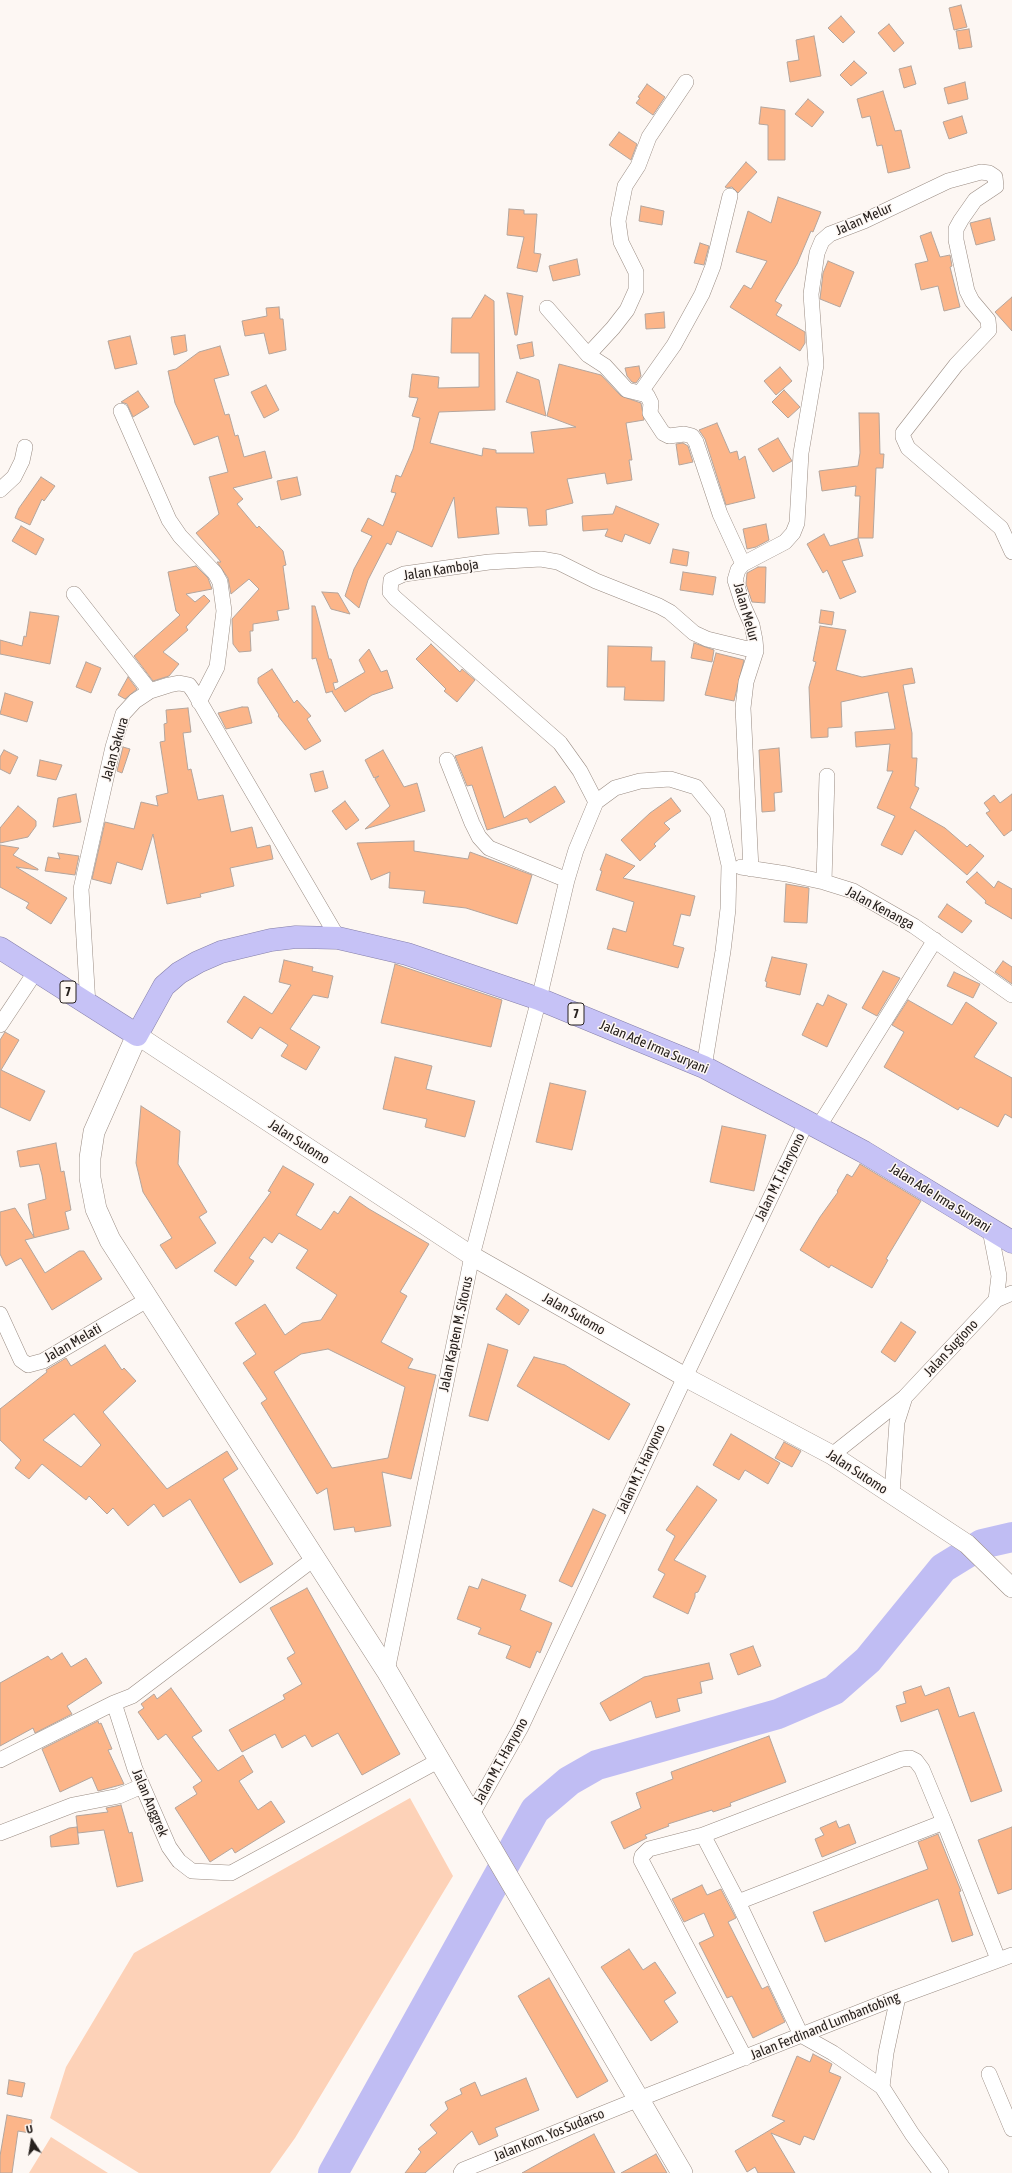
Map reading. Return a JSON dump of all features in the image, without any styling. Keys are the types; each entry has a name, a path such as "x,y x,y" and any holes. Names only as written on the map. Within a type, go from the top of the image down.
{"highway":[{"name":"Jalan Ade Irma Suryani","path":"137,1035 164,986 179,973 198,962 222,952 271,940 296,937 338,938 407,954 539,999 704,1067 813,1123 927,1188 990,1230 1012,1242"},
{"name":"7","path":"0,948 88,1006 137,1035"}],"main road":[{"path":"137,1035 94,1132 90,1158 90,1178 96,1209 110,1240 147,1300 387,1671 438,1761 500,1863 682,2173"}],"street":[{"path":"588,354 618,322 627,310 636,290 636,272 622,242 618,221 625,186 638,166 649,137 686,82"},
{"name":"Jalan Melur","path":"751,869 743,708 746,682 756,650 752,626 735,580 738,570 743,564 785,542 793,533 796,523 801,453 816,365 811,294 817,253 822,241 830,234 864,221 948,181 981,172 989,173 995,177 996,186 975,200 956,229 956,240 967,291 972,301 988,320 989,330 956,365 903,433 903,437 908,448 1001,528 1012,552"},
{"path":"640,393 674,345 702,294 715,259 730,196"},
{"path":"547,308 588,354 605,366 628,390 647,395 651,403 650,413 662,433 669,436 684,434 692,436 696,442 720,514 743,564"},
{"path":"121,411 169,520 180,536 216,573 220,582 224,611 217,667 199,702"},
{"path":"0,490 14,477 22,461 25,447"},
{"name":"Jalan Kamboja","path":"596,802 580,771 560,743 395,598 390,592 391,580 404,574 489,562 541,559 558,562 596,581 659,606 670,612 694,633 707,639 756,650"},
{"path":"74,594 150,691"},
{"name":"Jalan Sakura","path":"88,1006 81,889 113,747 123,714 135,701 150,691 179,683 189,685 338,938"},
{"path":"447,760 472,823 479,837 488,848 567,880"},
{"path":"824,882 827,776"},
{"path":"596,802 615,788 640,781 670,779 696,787 717,813 728,865 728,909 723,951 704,1067"},
{"name":"Jalan Kapten M. Sitorus","path":"387,1671 472,1256 539,999 567,880 576,850 596,802"},
{"name":"Jalan Kenanga","path":"728,865 824,882 852,891 935,940 1012,995"},
{"name":"Jalan M.T. Haryono","path":"471,1816 521,1727 684,1377 813,1123 935,940"},
{"path":"0,1025 36,971"},
{"name":"Jalan Sutomo","path":"137,1035 472,1256 684,1377 832,1454 967,1544 1010,1585"},
{"path":"990,1230 998,1276 996,1300"},
{"name":"Jalan Sugiono","path":"832,1454 905,1397 996,1300 1012,1293"},
{"name":"Jalan Melati","path":"0,1314 21,1360 28,1365 43,1361 147,1300"},
{"name":"Jalan Sugiono","path":"892,1494 897,1422 905,1397"},
{"path":"0,1760 114,1703 132,1696 315,1558"},
{"name":"Jalan Anggrek","path":"114,1703 142,1786 169,1847 179,1861 192,1871 231,1873 438,1761"},
{"path":"745,2058 641,1860 644,1852 655,1846 703,1835 902,1759 910,1758 916,1761 922,1769 944,1822 1005,1957"},
{"path":"0,1833 73,1805 119,1796 142,1786"},
{"path":"738,1902 944,1822"},
{"path":"703,1835 738,1902 801,2035 845,2060 882,2087 912,2134 941,2173"},
{"name":"Jalan Ferdinand Lumbantobing","path":"639,2099 898,1997 1005,1957"},
{"path":"882,2087 887,2046 898,1997"},
{"path":"989,2074 1012,2129"},
{"name":"Jalan Kom. Yos Sudarso","path":"461,2173 463,2170 639,2099"}],"shaded area":[{"path":"410,1798 453,1876 295,2138 270,2173 139,2173 50,2118 66,2067 134,1953"},
{"path":"51,2137 108,2173 29,2173"}],"building":[{"path":"961,5 967,27 954,30 949,8"},
{"path":"841,16 855,32 843,43 828,28"},
{"path":"889,24 904,43 894,52 878,33"},
{"path":"969,29 972,47 959,49 956,31"},
{"path":"814,36 821,76 790,82 787,62 799,60 796,40"},
{"path":"854,61 867,73 851,86 840,75"},
{"path":"911,66 916,84 904,88 899,69"},
{"path":"965,82 968,99 948,104 944,88"},
{"path":"647,84 665,97 653,115 636,103 640,98 638,97"},
{"path":"883,91 895,131 901,130 910,168 888,173 882,145 877,146 870,116 862,118 857,99"},
{"path":"808,99 824,112 812,127 795,114"},
{"path":"761,107 785,110 785,160 768,160 768,125 759,124"},
{"path":"962,116 967,133 949,139 943,122"},
{"path":"619,132 637,144 631,160 609,145"},
{"path":"746,162 757,172 738,193 732,187 725,187"},
{"path":"778,197 821,212 797,264 775,301 782,305 776,315 805,332 805,343 800,351 730,307 744,285 751,289 767,261 736,252 748,211 771,223"},
{"path":"641,206 664,211 662,225 639,221"},
{"path":"509,209 524,210 524,214 537,214 534,253 541,254 537,272 517,268 524,237 507,235"},
{"path":"990,218 995,240 976,245 970,223"},
{"path":"931,232 940,257 950,255 952,266 950,267 960,307 944,311 938,286 921,290 915,264 928,261 920,236"},
{"path":"700,243 709,246 704,265 694,263"},
{"path":"577,259 580,275 553,281 549,266"},
{"path":"828,261 854,272 840,307 820,299 823,273"},
{"path":"507,293 523,296 517,335 515,335"},
{"path":"485,295 494,301 495,410 439,412 430,443 482,456 483,448 496,450 496,453 534,453 531,432 576,427 547,416 559,364 601,375 621,396 641,403 644,420 626,423 632,460 629,460 632,480 607,484 605,473 567,479 573,503 546,510 547,525 529,526 527,508 496,507 499,534 458,538 454,497 432,547 397,531 391,545 387,543 368,580 359,608 345,596 354,569 372,536 361,531 368,518 383,526 396,493 391,492 396,475 401,477 413,449 420,418 412,416 418,398 409,397 412,374 439,377 438,388 479,387 479,353 451,353 452,318 471,318"},
{"path":"1012,297 1012,331 995,312"},
{"path":"279,307 280,319 283,319 286,350 269,354 264,333 245,336 242,321 267,316 266,308"},
{"path":"664,312 665,328 646,329 645,314"},
{"path":"185,335 187,351 174,355 171,337"},
{"path":"130,336 137,364 115,369 108,341"},
{"path":"532,342 534,356 520,359 517,345"},
{"path":"220,346 229,375 214,379 225,415 229,414 235,436 238,435 244,457 265,451 272,478 233,488 243,499 237,504 257,528 259,526 283,551 286,565 283,566 289,609 277,611 279,620 253,624 253,631 250,631 251,651 239,652 233,644 232,619 259,589 249,579 231,594 228,578 217,562 221,562 196,533 219,514 209,477 228,472 218,436 194,445 175,403 168,371 176,369 199,352"},
{"path":"639,366 641,376 636,383 632,382 627,376 625,368"},
{"path":"780,367 792,381 776,395 764,381"},
{"path":"517,372 539,380 546,416 506,402"},
{"path":"266,385 279,410 264,418 251,392"},
{"path":"784,390 800,407 788,418 772,402"},
{"path":"138,391 149,407 133,417 127,404 121,402"},
{"path":"859,413 879,413 880,454 884,454 883,468 876,468 873,538 858,538 860,496 855,496 856,486 822,491 819,471 858,466 860,453"},
{"path":"717,423 730,453 737,451 739,460 745,456 755,498 726,505 705,439 699,430"},
{"path":"778,438 792,461 773,472 758,449"},
{"path":"683,443 688,446 693,462 679,465 676,444"},
{"path":"41,477 55,486 44,501 42,499 30,525 15,518 19,508"},
{"path":"297,477 301,495 281,500 277,481"},
{"path":"616,506 659,524 650,544 625,534 622,542 605,536 608,529 583,531 582,516 613,514"},
{"path":"766,524 769,540 756,547 747,549 743,529"},
{"path":"21,526 44,539 36,555 12,541"},
{"path":"824,534 830,546 858,538 863,556 842,561 856,592 840,599 827,570 823,573 807,544"},
{"path":"673,549 689,552 687,566 670,563"},
{"path":"196,566 208,578 212,589 186,594 195,602 204,595 210,601 186,627 188,630 163,652 179,664 169,676 153,681 134,656 180,615 176,611 168,572"},
{"path":"758,567 766,567 765,603 752,602 746,584 747,573"},
{"path":"683,572 716,577 713,595 680,590"},
{"path":"322,592 338,593 350,614 331,609"},
{"path":"312,606 315,606 329,659 331,659 338,682 333,683 335,690 365,672 359,660 369,649 381,672 387,670 393,688 372,695 345,712 332,692 333,691 326,693 316,658 312,659"},
{"path":"821,610 834,612 832,625 819,623"},
{"path":"30,612 59,616 50,664 0,654 0,640 22,646 24,636 26,637"},
{"path":"820,626 846,630 836,670 862,677 912,668 915,683 903,685 912,733 912,758 917,758 915,786 919,788 910,808 945,828 967,847 970,844 984,856 967,875 915,830 902,855 881,845 895,816 877,808 893,771 887,771 890,744 856,747 855,732 895,729 888,692 841,702 842,727 828,728 828,737 811,738 809,687 816,662 813,661"},
{"path":"694,643 714,650 712,662 691,658"},
{"path":"431,644 460,672 462,669 475,680 457,702 444,691 446,689 416,659"},
{"path":"608,646 652,647 651,661 665,661 664,701 624,700 625,687 607,687"},
{"path":"716,653 744,660 734,701 705,695"},
{"path":"86,662 101,668 91,693 76,687"},
{"path":"272,669 294,703 297,700 311,716 307,719 321,741 305,750 278,716 279,715 258,683 258,678"},
{"path":"128,677 137,689 125,699 118,695"},
{"path":"5,693 33,702 27,722 0,714"},
{"path":"248,707 252,723 226,729 218,713"},
{"path":"188,708 191,732 183,733 188,770 191,769 198,800 223,795 231,832 252,827 257,848 270,845 273,859 230,868 234,886 200,894 201,897 167,904 153,834 142,870 117,862 111,884 92,879 105,822 134,829 141,802 158,806 156,796 168,793 160,742 165,741 164,724 167,723 166,710"},
{"path":"123,747 130,749 122,773 117,771"},
{"path":"482,747 504,818 555,786 565,802 530,823 527,818 487,830 472,785 467,786 455,756"},
{"path":"779,748 782,792 774,793 775,811 762,812 759,750"},
{"path":"4,750 18,757 10,774 0,769 0,757"},
{"path":"383,750 404,787 417,783 425,811 365,829 390,806 375,779 379,776 374,778 365,760"},
{"path":"40,760 62,765 56,780 37,776"},
{"path":"323,771 328,788 315,792 310,774"},
{"path":"76,794 81,822 53,827 58,798"},
{"path":"1012,794 1012,830 1004,836 986,813 990,811 984,803 994,795 1000,803"},
{"path":"671,798 681,811 664,823 670,829 654,844 656,846 640,861 621,840 650,813"},
{"path":"345,801 359,820 346,830 332,811"},
{"path":"18,806 36,821 36,826 28,837 0,843 0,828"},
{"path":"414,841 414,851 468,859 470,852 532,875 517,924 466,908 423,903 425,891 389,888 390,872 371,880 357,843"},
{"path":"0,845 19,848 13,855 38,870 16,867 67,898 51,924 26,908 29,903 0,887"},
{"path":"58,853 79,856 75,875 45,871 48,857 60,859"},
{"path":"606,854 635,866 623,878 695,896 690,916 681,914 673,945 684,948 678,968 607,949 613,928 626,932 634,902 596,890 602,871 600,870"},
{"path":"977,872 994,888 998,881 1012,889 1012,919 985,903 986,901 966,882"},
{"path":"786,884 809,888 807,923 784,922"},
{"path":"947,904 972,921 962,933 938,917"},
{"path":"772,957 807,964 800,995 766,987 767,982 765,981"},
{"path":"284,960 313,967 312,971 333,976 328,998 313,995 290,1029 320,1047 306,1070 281,1056 288,1045 260,1027 252,1039 227,1022 244,996 272,1014 291,985 279,982"},
{"path":"1003,961 1012,967 1012,984 995,972"},
{"path":"395,964 502,1000 491,1047 381,1023"},
{"path":"883,971 900,978 877,1016 862,1008"},
{"path":"954,972 980,984 973,998 947,986"},
{"path":"828,995 847,1004 827,1047 802,1035 817,1003 823,1006"},
{"path":"908,1000 952,1025 966,1002 997,1023 974,1057 1012,1078 1012,1118 1005,1114 998,1127 960,1107 958,1110 884,1067 904,1032 892,1025"},
{"path":"5,1032 19,1040 1,1070 45,1091 30,1121 0,1107 0,1040"},
{"path":"395,1057 432,1066 426,1089 475,1101 465,1137 425,1127 427,1119 383,1109"},
{"path":"550,1083 586,1091 572,1150 536,1142"},
{"path":"141,1106 180,1131 178,1164 207,1212 199,1217 216,1243 176,1269 160,1245 172,1238 143,1192 136,1163"},
{"path":"722,1126 766,1135 754,1191 710,1182"},
{"path":"56,1143 61,1172 64,1171 71,1210 65,1212 69,1229 25,1240 45,1273 79,1251 84,1251 102,1279 52,1310 21,1258 6,1266 0,1254 0,1212 15,1208 34,1237 28,1204 46,1199 42,1175 39,1164 20,1167 17,1151"},
{"path":"860,1164 921,1201 886,1259 888,1260 872,1288 831,1265 829,1268 800,1250 820,1217 838,1192 837,1191 847,1174 852,1177"},
{"path":"283,1166 314,1184 296,1215 321,1230 334,1211 338,1214 350,1196 369,1209 429,1244 400,1292 407,1296 381,1342 413,1359 408,1368 436,1375 411,1479 382,1472 391,1526 355,1532 354,1527 334,1530 327,1488 317,1494 261,1403 267,1399 243,1363 256,1354 235,1323 265,1304 285,1335 302,1323 321,1320 337,1295 296,1268 308,1250 279,1233 272,1243 264,1237 249,1258 254,1261 236,1286 214,1271 271,1192 268,1191","holes":["328,1349 405,1387 388,1458 332,1468 274,1372 301,1354"]},
{"path":"506,1294 529,1310 519,1325 496,1309"},
{"path":"901,1322 916,1332 895,1362 881,1352"},
{"path":"488,1344 508,1350 488,1421 469,1416"},
{"path":"105,1345 122,1370 124,1368 136,1381 103,1412 167,1489 227,1451 238,1469 223,1479 273,1564 240,1583 190,1499 163,1517 154,1504 128,1526 113,1508 107,1514 89,1496 86,1500 42,1464 29,1479 15,1468 21,1460 0,1440 0,1409 47,1372 46,1370 66,1358 71,1366","holes":["74,1414 101,1445 81,1467 43,1440"]},
{"path":"534,1357 565,1365 630,1404 609,1440 517,1386"},
{"path":"731,1434 780,1463 768,1484 745,1470 739,1480 713,1465"},
{"path":"784,1442 801,1451 792,1467 775,1458"},
{"path":"697,1486 717,1500 674,1560 706,1576 698,1592 695,1593 695,1597 688,1614 653,1597 665,1574 658,1570 675,1536 666,1530"},
{"path":"593,1509 606,1515 572,1587 559,1581"},
{"path":"482,1579 526,1595 520,1610 552,1623 540,1653 537,1651 530,1668 506,1658 511,1646 478,1634 481,1628 457,1619 469,1586 478,1589"},
{"path":"307,1588 400,1754 362,1775 338,1733 312,1747 305,1735 282,1748 275,1734 242,1752 229,1730 285,1699 283,1695 302,1684 287,1658 295,1653 270,1608"},
{"path":"753,1646 761,1666 738,1675 730,1654"},
{"path":"62,1653 71,1667 86,1658 102,1683 67,1706 72,1714 35,1733 33,1728 0,1746 0,1683 48,1656 51,1660"},
{"path":"709,1663 713,1679 700,1682 702,1693 677,1699 680,1711 656,1718 651,1701 610,1721 600,1703 644,1677"},
{"path":"921,1686 925,1696 949,1687 959,1717 974,1712 1002,1791 971,1802 938,1709 901,1722 896,1706 906,1703 903,1692"},
{"path":"171,1688 202,1731 192,1737 218,1771 243,1755 253,1772 239,1781 258,1810 271,1801 285,1822 235,1853 232,1848 210,1862 175,1808 197,1794 193,1787 202,1781 166,1734 158,1740 138,1712 144,1708 141,1704 154,1694 157,1699"},
{"path":"98,1721 99,1724 101,1723 112,1749 108,1750 124,1784 98,1791 92,1777 60,1792 42,1749"},
{"path":"769,1736 786,1782 730,1803 731,1806 713,1812 712,1810 668,1824 669,1826 645,1835 647,1838 624,1849 611,1822 641,1808 636,1793 673,1779 671,1772"},
{"path":"121,1805 129,1833 132,1832 143,1881 117,1887 104,1830 78,1833 76,1816 108,1812 106,1808"},
{"path":"836,1821 839,1828 849,1824 856,1843 822,1857 815,1839 824,1835 820,1828"},
{"path":"77,1827 79,1844 51,1847 50,1836 69,1828"},
{"path":"1012,1827 1012,1889 998,1894 978,1840"},
{"path":"938,1834 961,1891 959,1892 973,1935 952,1942 938,1899 825,1942 813,1912 928,1869 918,1842"},
{"path":"702,1885 707,1895 721,1889 736,1918 728,1922 762,1989 768,1986 785,2022 753,2038 732,1996 727,1998 699,1943 714,1936 704,1913 684,1922 672,1899"},
{"path":"629,1949 643,1970 655,1962 676,1993 664,2001 678,2022 651,2041 601,1967"},
{"path":"549,1978 608,2081 577,2098 518,1996"},
{"path":"813,2054 832,2064 829,2072 841,2077 814,2140 804,2136 800,2145 771,2133 795,2173 758,2173 755,2167 747,2172 735,2151 785,2121 772,2116 797,2056 810,2062"},
{"path":"526,2078 539,2110 495,2128 498,2136 479,2145 472,2131 425,2173 405,2173 421,2152 418,2149 437,2133 430,2125 448,2109 445,2102 462,2094 460,2089 475,2082 481,2096"},
{"path":"9,2080 25,2083 22,2097 7,2094"},
{"path":"7,2115 32,2120 30,2133 18,2131 12,2173 0,2173 0,2156"},
{"path":"594,2134 615,2173 522,2173 556,2154"},
{"path":"656,2154 667,2173 621,2173"}],"waterway":[{"path":"333,2173 535,1810 569,1781 597,1765 778,1714 834,1690 868,1660 943,1568 982,1544 1012,1537"}]}
